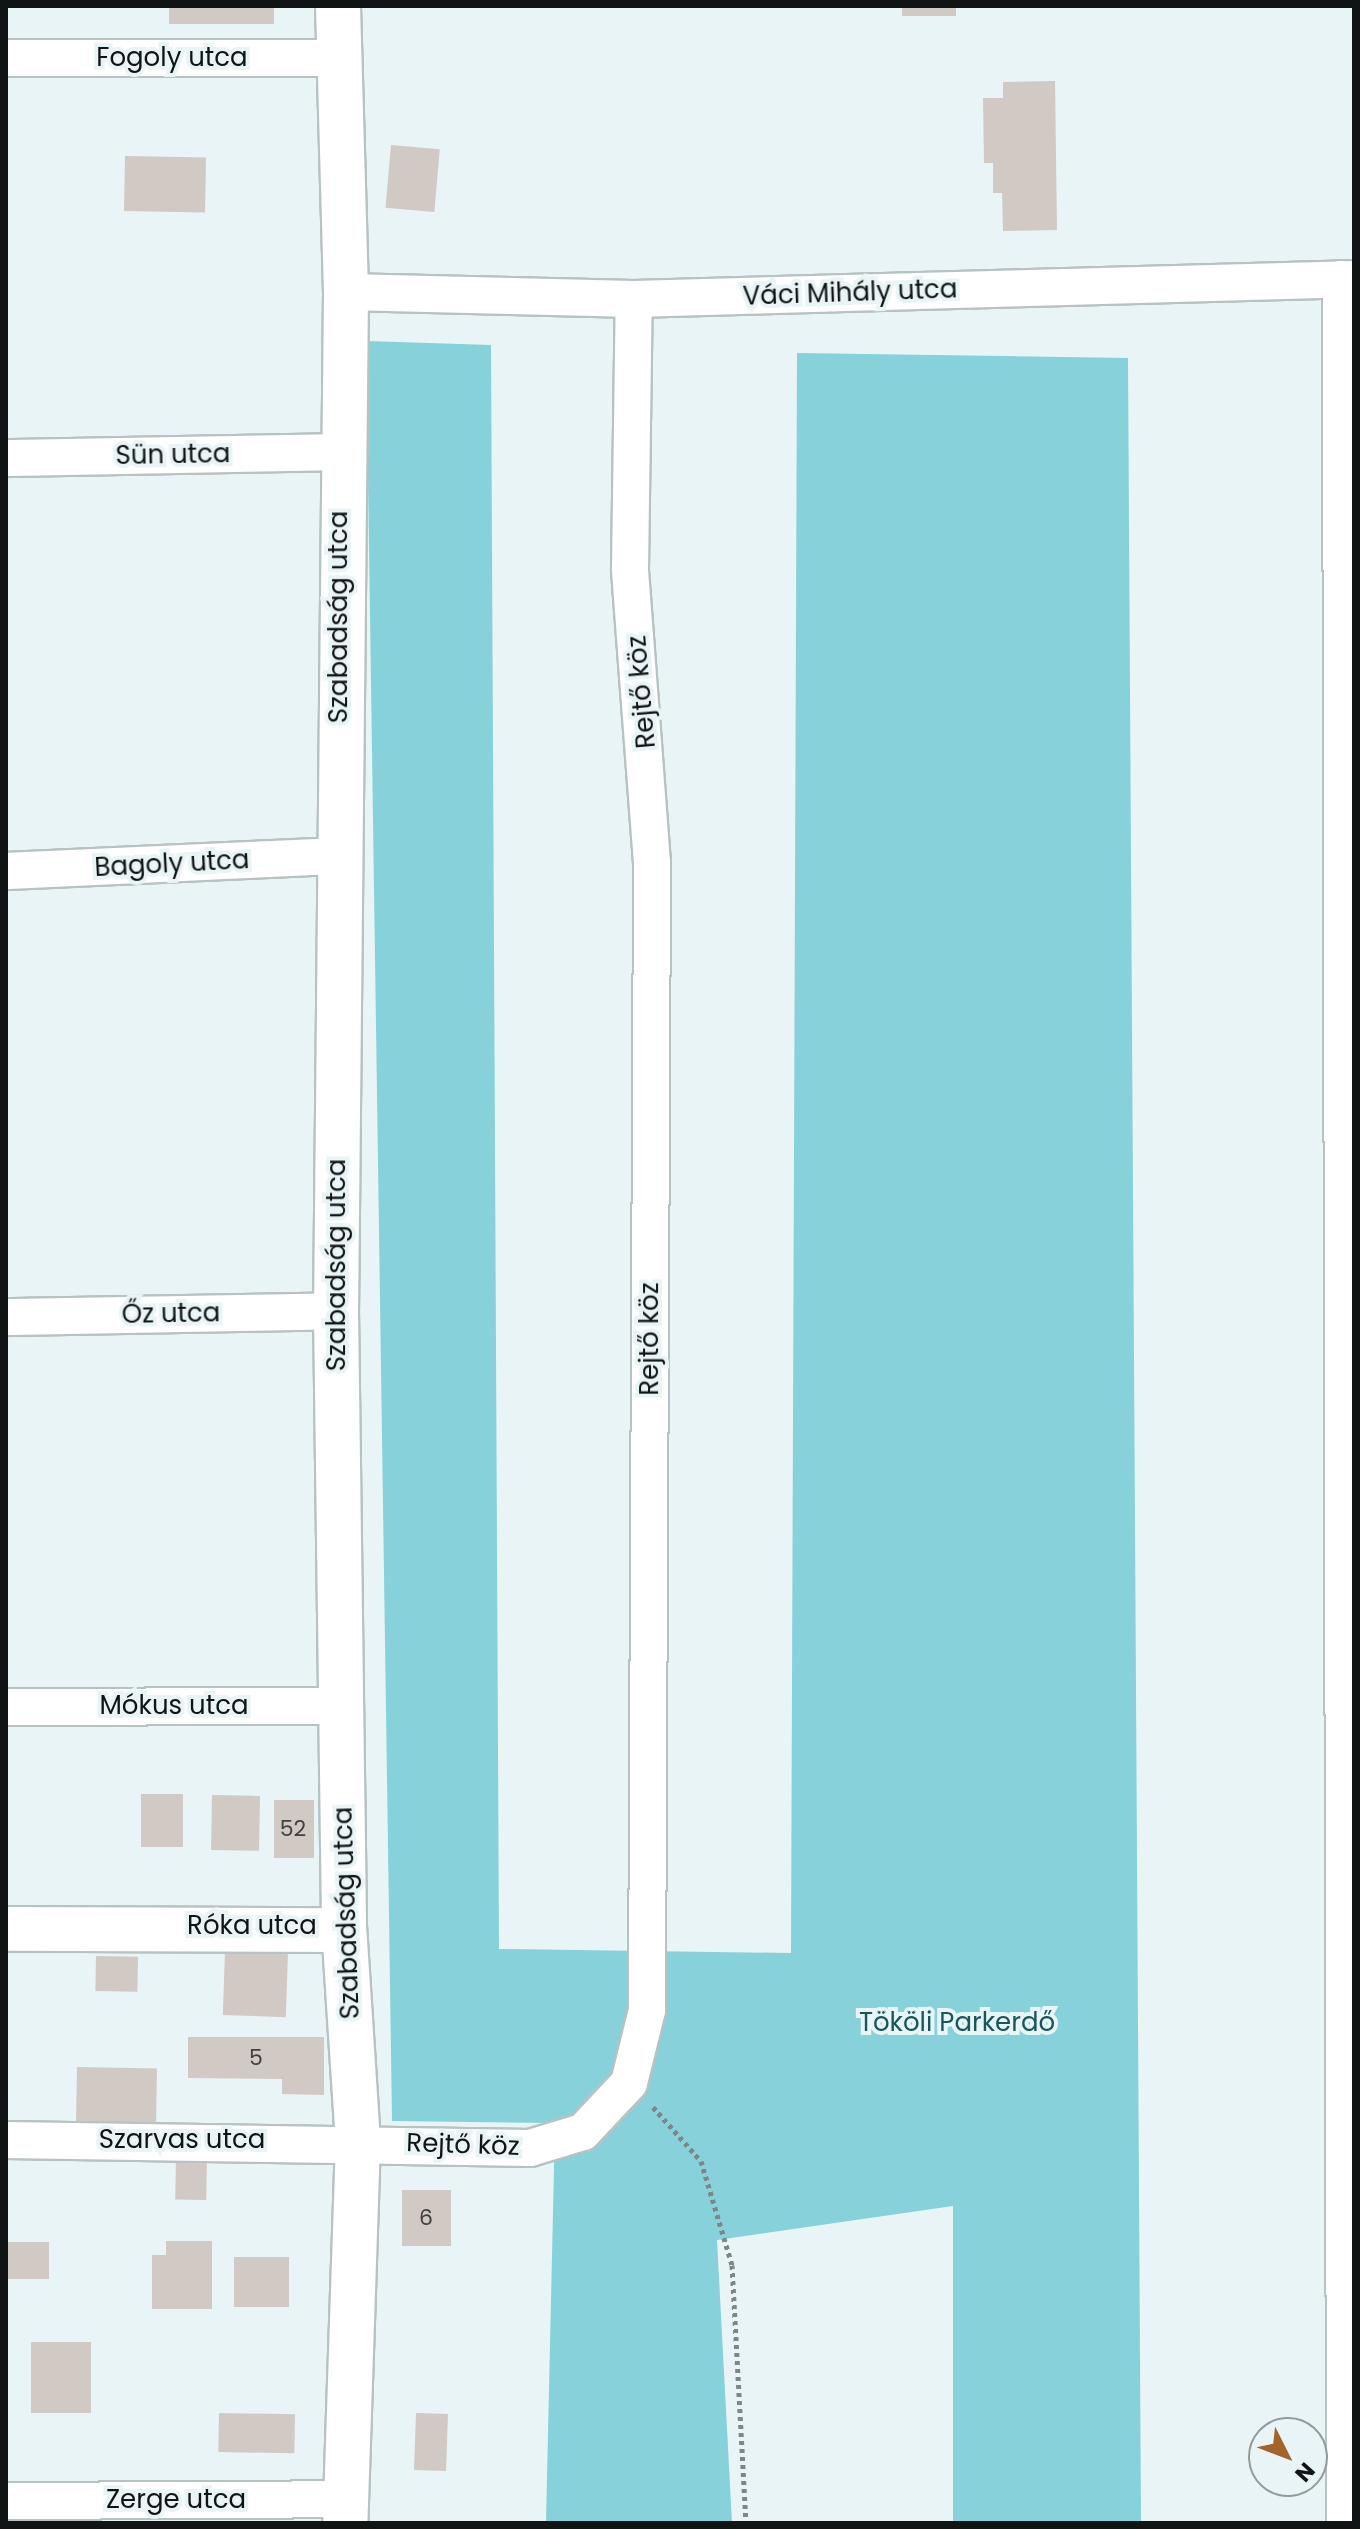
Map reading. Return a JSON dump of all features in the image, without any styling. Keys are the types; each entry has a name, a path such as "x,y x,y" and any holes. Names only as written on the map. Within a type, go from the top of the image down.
{"street":[{"name":"Szabadság utca","path":"338,6 337,58 346,292 340,452 336,1311 344,1926 358,2141 346,2511"},
{"name":"Fogoly utca","path":"6,58 337,58"},
{"name":"Váci Mihály utca","path":"346,292 634,299 1347,279"},
{"path":"1345,2523 1347,279"},
{"name":"Rejtő köz","path":"358,2141 530,2148 583,2132 629,2083 647,2010 652,863 630,569 634,299"},
{"name":"Sün utca","path":"6,458 340,452"},
{"name":"Bagoly utca","path":"6,871 338,856"},
{"name":"Őz utca","path":"6,1317 336,1311"},
{"name":"Mókus utca","path":"6,1707 343,1706"},
{"name":"Róka utca","path":"6,1925 344,1926 344,1934 6,1933"},
{"name":"Szarvas utca","path":"6,2140 358,2141"},
{"name":"Zerge utca","path":"6,2501 346,2511"}],"path":[{"path":"629,2083 701,2161 719,2206 732,2265 746,2523"}],"green space":[{"name":"Tököli Parkerdő","path":"366,341 491,345 499,1949 791,1953 797,353 1128,358 1141,2523 953,2523 953,2206 717,2240 732,2523 546,2523 555,2123 392,2121"}],"building":[{"path":"169,6 274,6 274,24 169,24"},
{"path":"902,6 956,6 956,16 902,16"},
{"path":"1055,81 1057,230 1003,231 1002,193 993,193 993,163 984,163 983,98 1003,98 1003,82"},
{"path":"391,145 440,149 434,212 386,208"},
{"path":"125,156 206,157 205,212 124,211"},
{"path":"141,1794 183,1794 183,1847 141,1847"},
{"path":"212,1795 260,1796 259,1851 211,1850"},
{"path":"274,1800 314,1800 314,1858 274,1858"},
{"path":"225,1952 288,1954 286,2017 223,2015"},
{"path":"96,1956 138,1957 137,1992 95,1991"},
{"path":"188,2037 324,2037 324,2095 282,2094 282,2079 188,2078"},
{"path":"77,2067 157,2068 156,2126 76,2125"},
{"path":"176,2156 207,2157 206,2200 175,2199"},
{"path":"402,2190 451,2190 451,2246 402,2246"},
{"path":"166,2241 212,2241 212,2309 152,2309 152,2255 166,2255"},
{"path":"6,2242 49,2242 49,2279 6,2279"},
{"path":"234,2257 289,2257 289,2307 234,2307"},
{"path":"31,2342 91,2342 91,2413 31,2413"},
{"path":"219,2413 295,2414 294,2453 218,2452"},
{"path":"416,2413 448,2414 446,2471 414,2470"}]}
